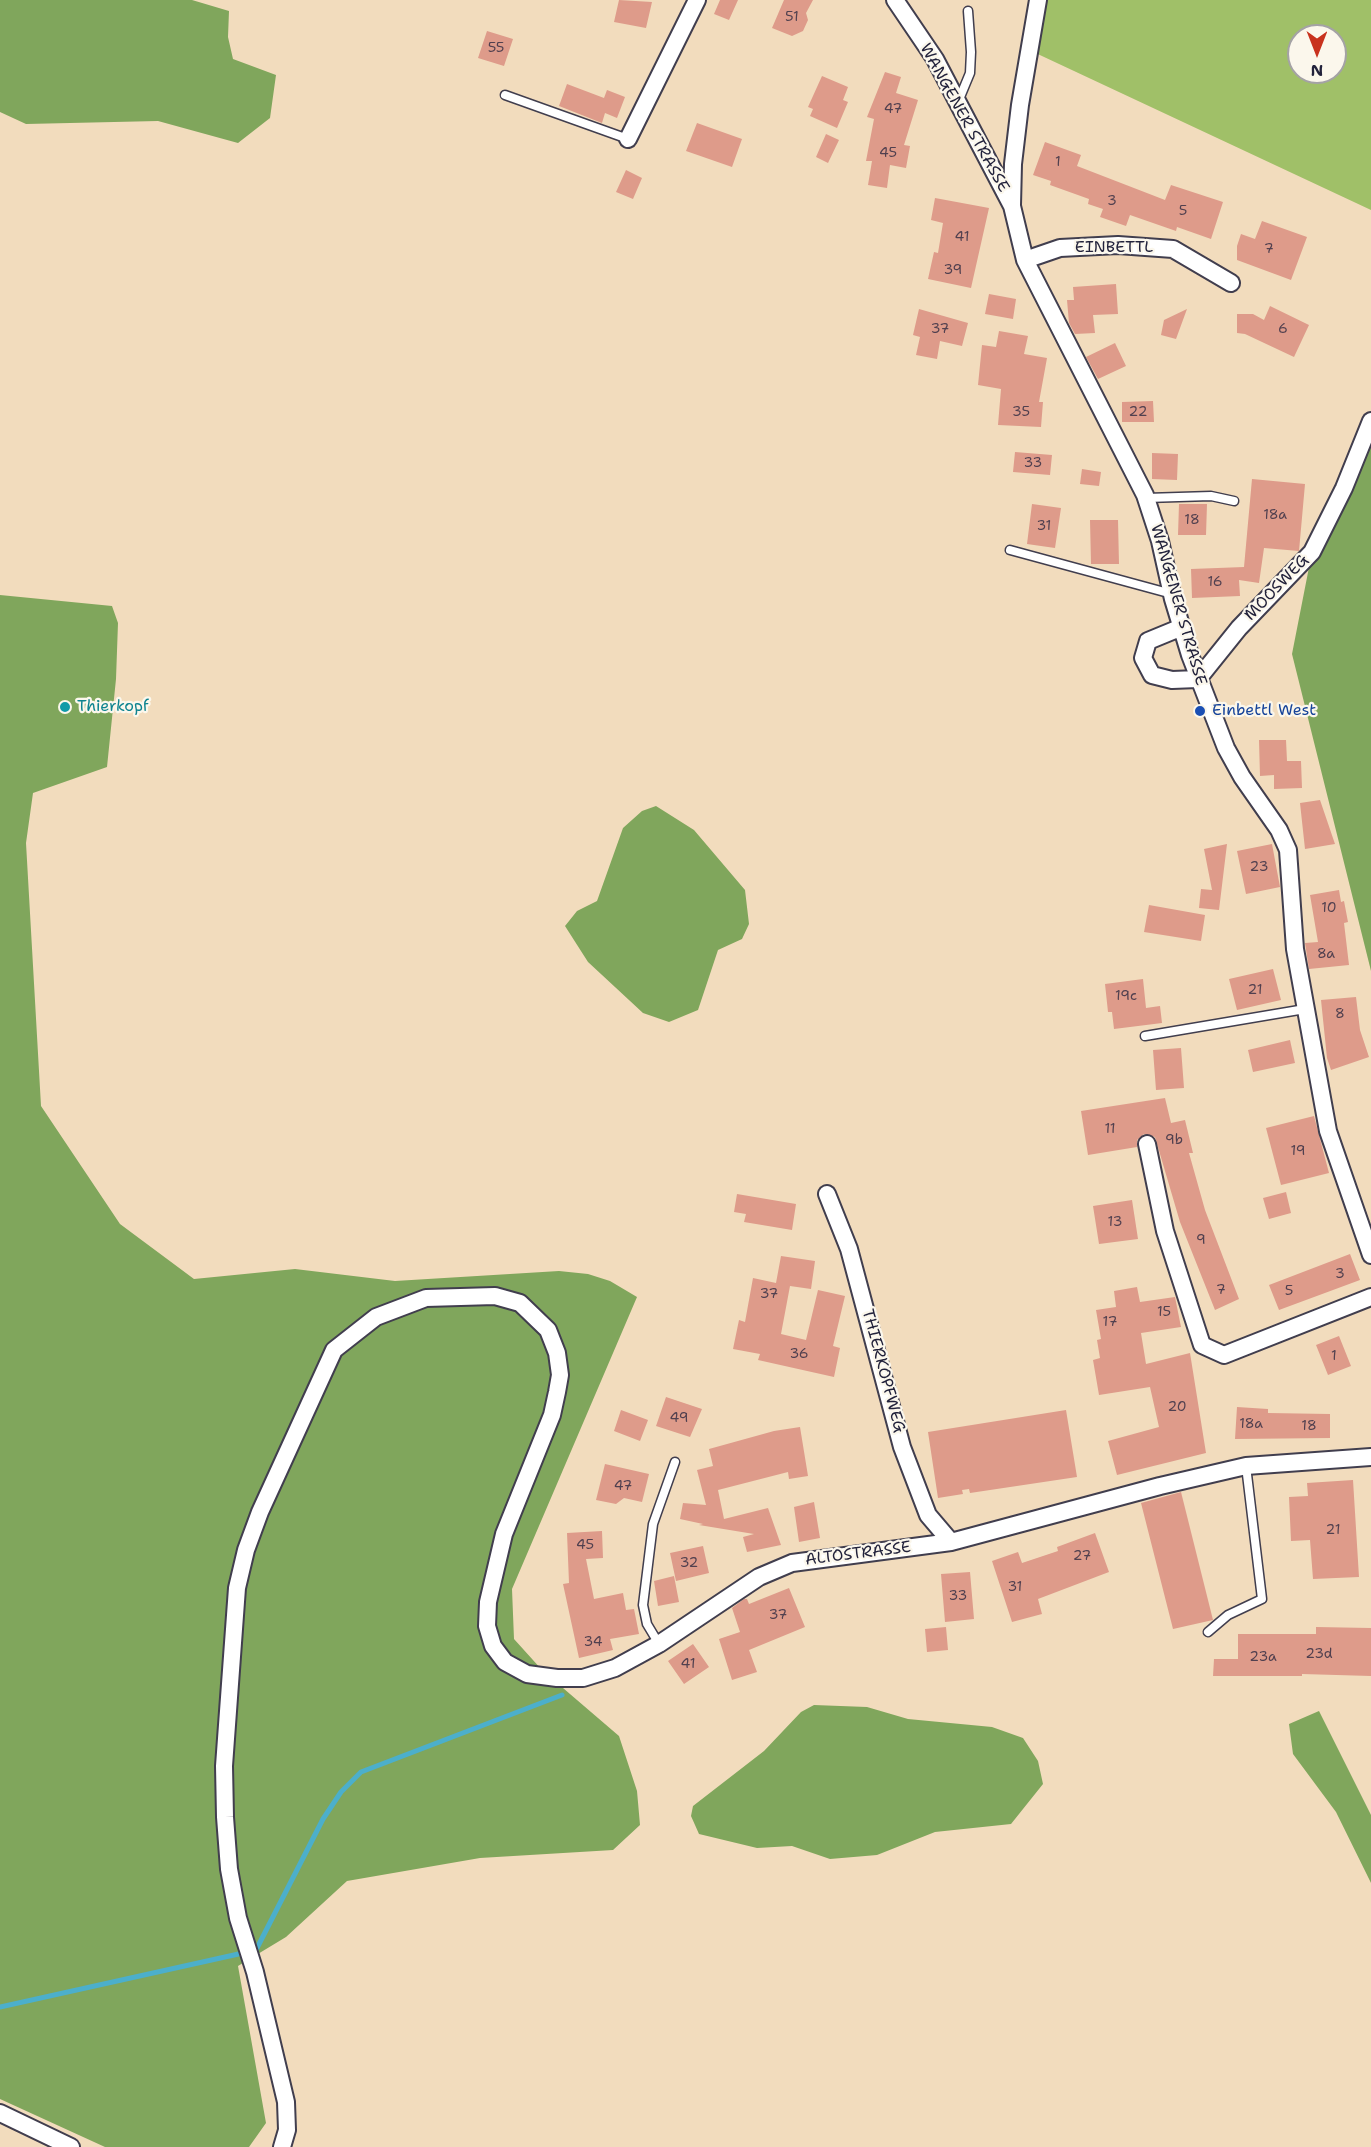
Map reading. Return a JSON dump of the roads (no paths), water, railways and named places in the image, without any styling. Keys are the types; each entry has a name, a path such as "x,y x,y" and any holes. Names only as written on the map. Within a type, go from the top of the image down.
{"street":[{"path":"628,139 697,0"},
{"name":"WANGENER STRASSE","path":"894,0 935,58 1012,206 1025,260 1146,498 1198,679 1231,758 1267,811 1288,850 1293,939 1328,1131 1371,1255"},
{"name":"WANGENER STRASSE","path":"1012,206 1013,164 1020,105 1038,0"},
{"name":"EINBETTL","path":"1025,260 1060,248 1118,245 1173,249 1231,283"},
{"name":"MOOSWEG","path":"1198,679 1239,628 1312,552 1344,488 1371,421"},
{"path":"1182,627 1148,641 1143,658 1152,675 1172,680 1198,679"},
{"path":"1147,1144 1165,1231 1202,1345 1224,1355 1371,1297"},
{"name":"THIERKOPFWEG","path":"827,1194 852,1260 902,1447 928,1515 951,1542"},
{"name":"ALTOSTRASSE","path":"282,2147 287,2130 286,2102 255,1972 238,1918 229,1869 224,1766 237,1587 246,1550 260,1512 334,1350 376,1317 426,1298 495,1296 520,1303 548,1330 557,1353 560,1375 552,1415 504,1533 488,1602 487,1626 493,1646 505,1662 527,1674 557,1678 583,1678 615,1668 659,1644 759,1577 792,1563 951,1542 1160,1486 1246,1466 1371,1457"},
{"path":"0,2114 71,2147"}],"lane":[{"path":"958,102 970,73 968,11"},
{"path":"505,95 628,139"},
{"path":"1146,498 1211,495 1234,501"},
{"path":"1010,550 1172,594"},
{"path":"1144,1036 1305,1009"},
{"path":"659,1644 647,1624 643,1605 652,1524 675,1462"},
{"path":"1208,1632 1228,1615 1262,1599 1246,1466"}],"waterway":[{"path":"256,1950 323,1819 341,1792 361,1772 562,1695"},
{"path":"0,2007 243,1953"}],"place":[{"name":"Thierkopf","path":"65,707"},
{"name":"Einbettl West","path":"1200,711"}]}
